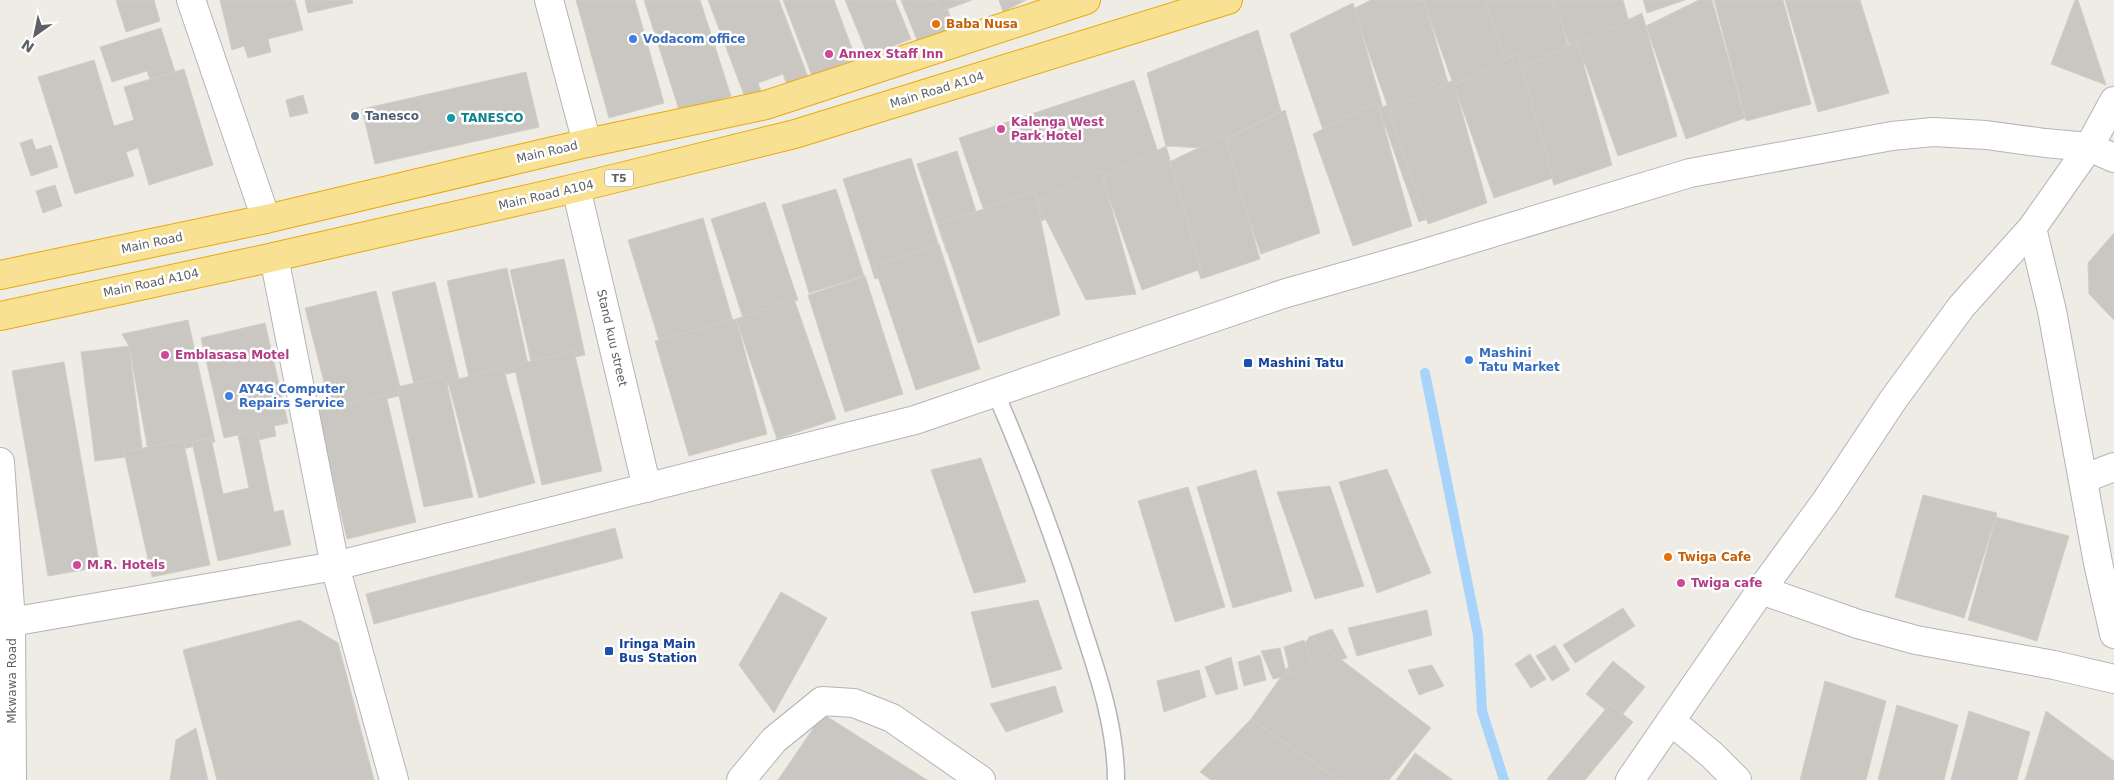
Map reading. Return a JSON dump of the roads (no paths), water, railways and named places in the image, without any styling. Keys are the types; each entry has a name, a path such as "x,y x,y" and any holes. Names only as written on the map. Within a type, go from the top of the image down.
{"highway":[{"name":"Main Road","path":"0,275 266,219 587,143 766,105 1086,0"},
{"name":"Main Road A104","path":"0,316 274,257 576,188 795,134 1228,0"}],"street":[{"path":"191,0 266,219"},
{"path":"549,0 587,143"},
{"path":"1630,780 1761,590 1826,501 1893,400 1961,307 2032,228 2090,147 2114,101"},
{"path":"11,622 335,566 915,420 996,394 1283,294 1690,173 1892,136 1933,132 1986,135 2090,147 2114,158"},
{"name":"Stand kuu street","path":"576,188 647,488"},
{"path":"2032,228 2052,311 2098,563 2114,634"},
{"path":"274,257 335,566 394,780"},
{"name":"Mkwawa Road","path":"0,462 11,622 12,780"},
{"path":"2083,479 2114,467"},
{"path":"1761,590 1858,624 1916,640 2054,664 2114,679"},
{"path":"741,780 774,740 822,701 854,703 892,718 982,780"},
{"path":"1671,721 1712,755 1737,780"}],"lane":[{"path":"996,394 1027,465 1062,560 1097,672 1116,754 1116,780"}],"waterway":[{"path":"1425,373 1478,635 1482,711 1504,780"}],"place":[{"name":"Baba Nusa","path":"936,24"},
{"name":"Vodacom office","path":"633,39"},
{"name":"Annex Staff Inn","path":"829,54"},
{"name":"Tanesco","path":"355,116"},
{"name":"TANESCO","path":"451,118"},
{"name":"Kalenga West Park Hotel","path":"1001,129"},
{"name":"Emblasasa Motel","path":"165,355"},
{"name":"Mashini Tatu Market","path":"1469,360"},
{"name":"Mashini Tatu","path":"1248,363"},
{"name":"AY4G Computer Repairs Service","path":"229,396"},
{"name":"Twiga Cafe","path":"1668,557"},
{"name":"M.R. Hotels","path":"77,565"},
{"name":"Twiga cafe","path":"1681,583"},
{"name":"Iringa Main Bus Station","path":"609,651"}]}
